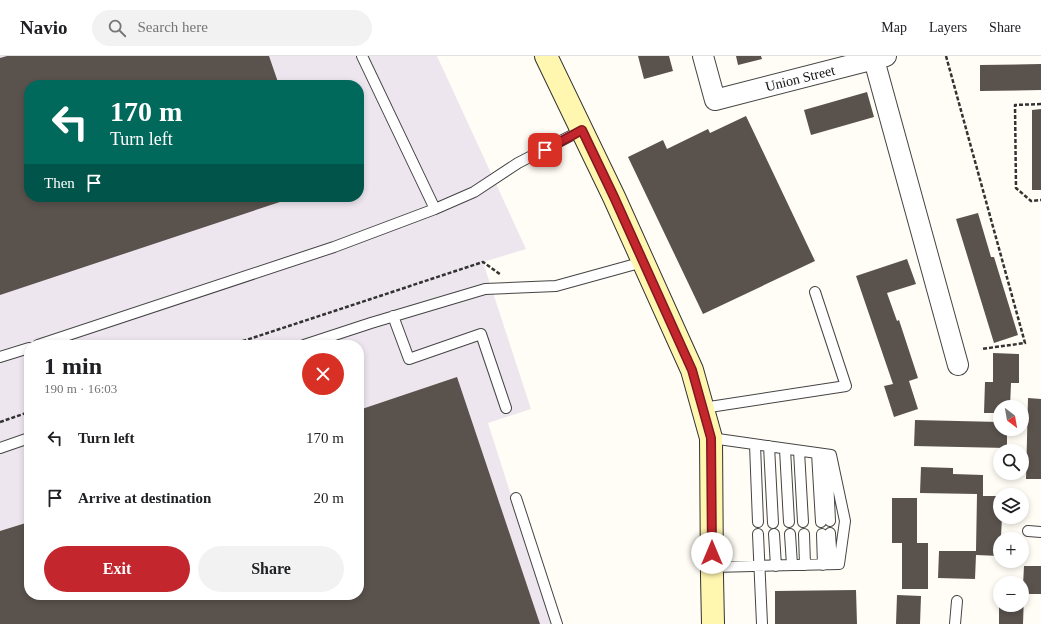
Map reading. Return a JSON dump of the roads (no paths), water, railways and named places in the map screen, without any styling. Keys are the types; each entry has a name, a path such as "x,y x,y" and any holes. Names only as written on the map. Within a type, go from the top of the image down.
{"main road":[{"path":"546,56 614,197 692,370 711,438 713,624"}],"street":[{"name":"Union Street","path":"703,56 715,100 878,57"},
{"path":"878,57 958,365"}],"lane":[{"path":"362,56 435,209"},
{"path":"53,340 334,247 435,209 474,192 518,163 582,130"},
{"path":"319,340 393,316 485,289 556,286 643,262"},
{"path":"703,408 846,386 815,292"},
{"path":"393,316 409,359 481,334 506,408"},
{"path":"0,357 24,350"},
{"path":"711,438 831,455 845,521 839,564 712,567"},
{"path":"0,448 24,440"},
{"path":"755,445 758,522"},
{"path":"769,446 774,523"},
{"path":"784,449 789,522"},
{"path":"799,451 803,522"},
{"path":"822,454 825,521"},
{"path":"516,498 556,624"},
{"path":"1028,531 1041,532"},
{"path":"758,534 762,624"},
{"path":"774,534 776,566"},
{"path":"790,534 792,565"},
{"path":"804,534 805,565"},
{"path":"826,534 828,564"},
{"path":"955,624 957,601"}]}
